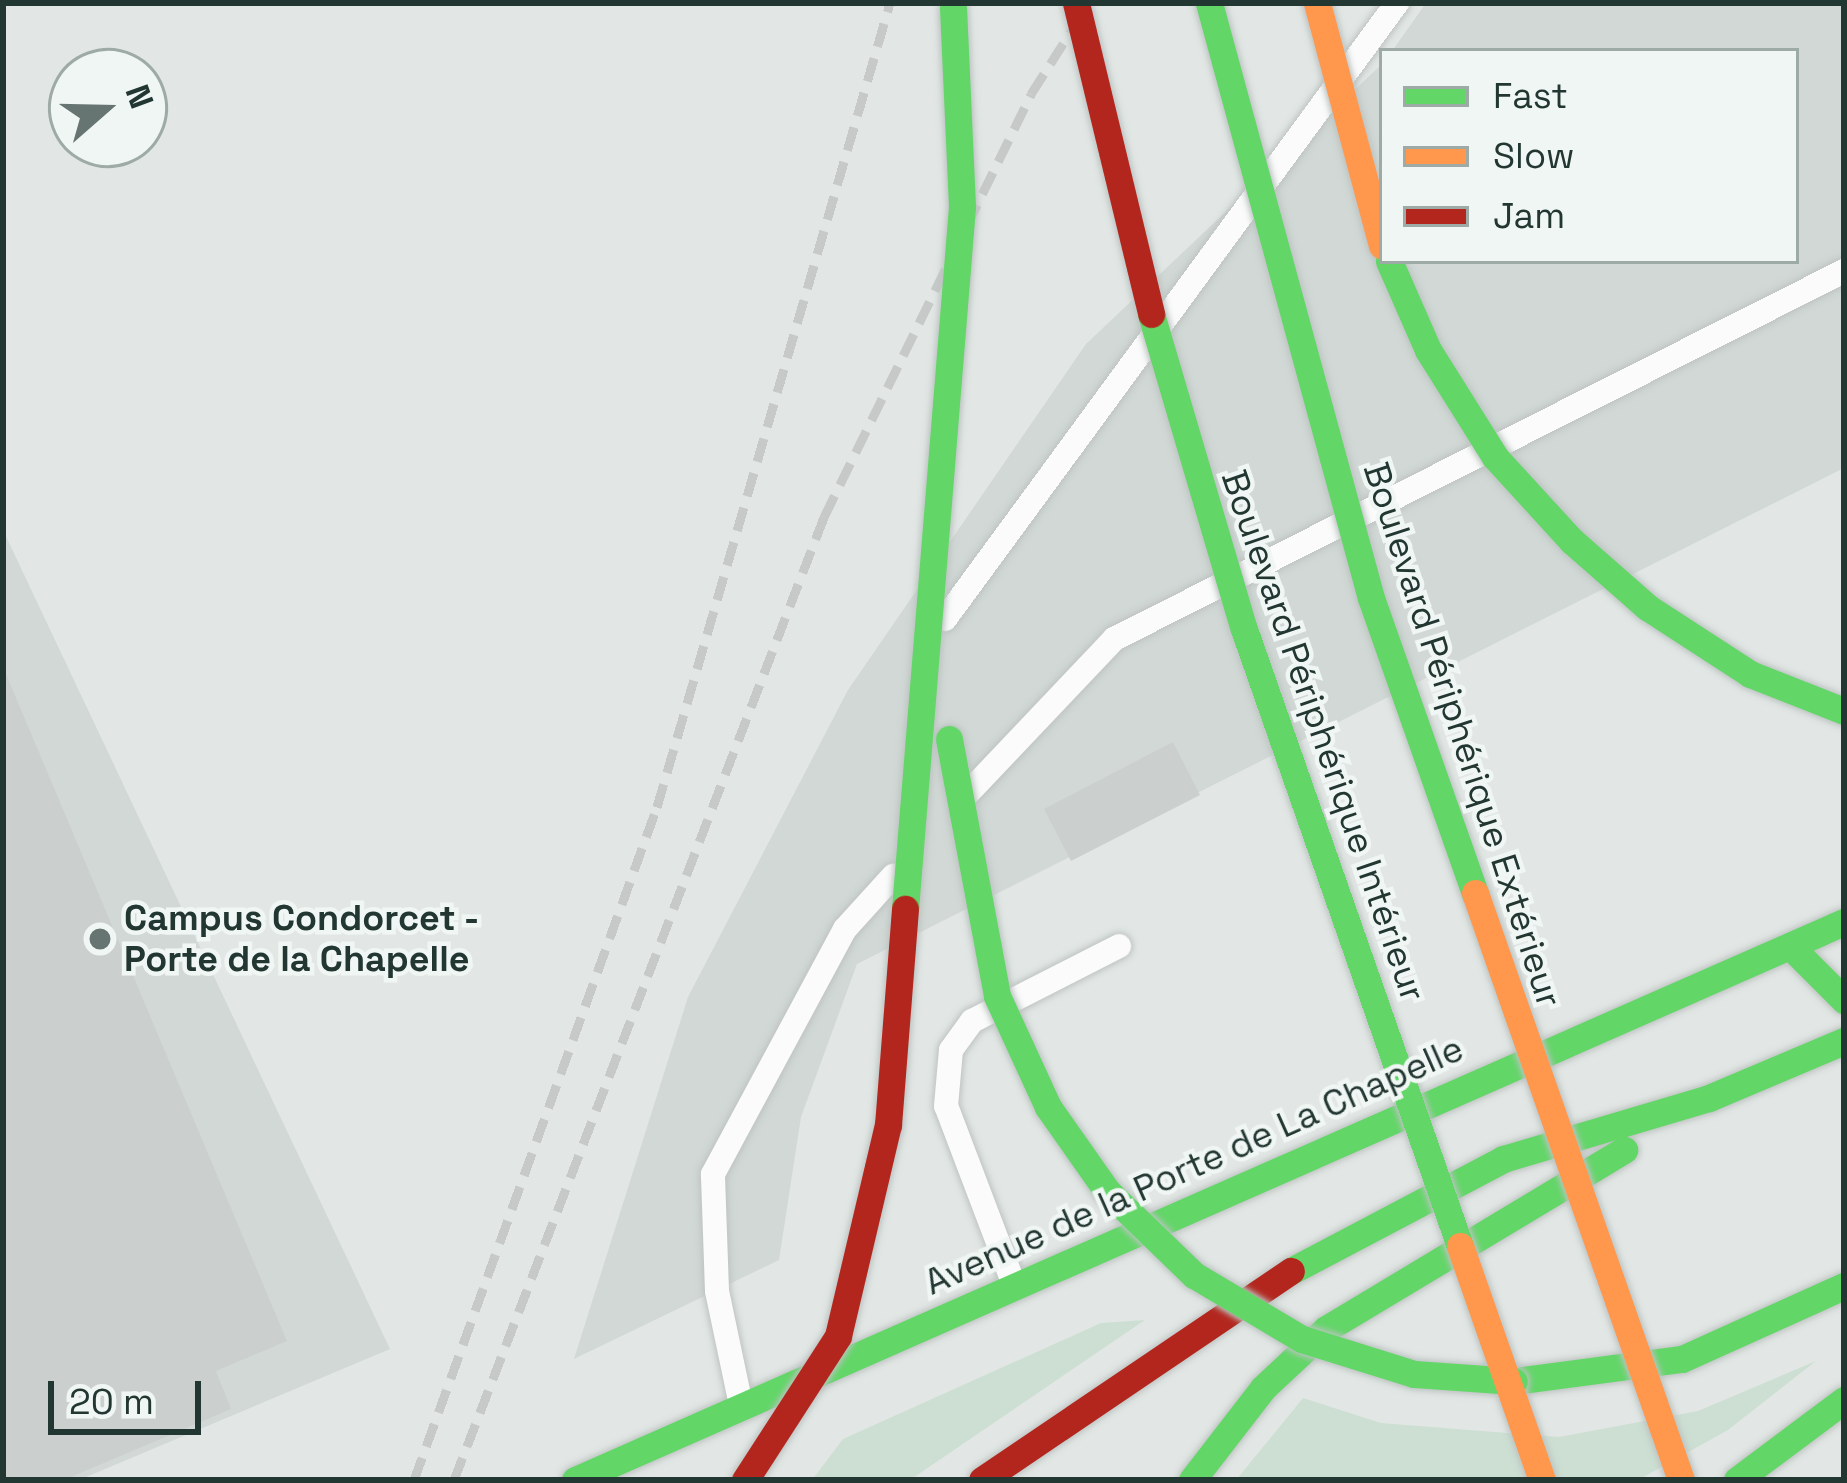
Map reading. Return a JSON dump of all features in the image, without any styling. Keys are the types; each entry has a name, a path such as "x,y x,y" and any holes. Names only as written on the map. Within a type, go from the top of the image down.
{"main road":[{"path":"745,1480 821,1372 870,1228 934,640 962,206 953,3"},
{"name":"Boulevard Périphérique Intérieur","path":"1076,3 1161,357 1244,629 1542,1480"},
{"name":"Boulevard Périphérique Extérieur","path":"1209,3 1371,598 1681,1480"},
{"path":"1317,3 1379,233"},
{"path":"1390,264 1427,350 1495,457 1572,541 1647,607 1750,674 1844,711"},
{"path":"934,640 982,948 1030,1075 1095,1176 1195,1275 1302,1340 1414,1374 1514,1381 1682,1359 1844,1286"},
{"name":"Avenue de la Porte de La Chapelle","path":"575,1480 1013,1284 1792,948 1839,935"},
{"path":"1792,948 1844,1000"},
{"path":"982,1480 1334,1242 1502,1160 1709,1098 1844,1041"},
{"path":"1192,1480 1263,1388 1326,1329 1709,1098"},
{"path":"1736,1480 1844,1400"}],"lane":[{"path":"957,805 895,734 905,674 1397,3"},
{"path":"741,1407 717,1291 713,1174 845,929 1114,639 1844,271"},
{"path":"1013,1284 946,1106 951,1050 972,1021 1119,946"}],"shaded area":[{"path":"1426,3 1844,3 1844,468 857,964 801,1117 779,1260 574,1359 688,997 848,690 1086,344 1379,67 1379,264 1799,264 1799,48 1394,48"},
{"name":"Campus Condorcet - Porte de la Chapelle","path":"3,530 390,1349 79,1480 3,1480"}],"green space":[{"path":"1145,1320 910,1480 812,1480 843,1439 1101,1323"},
{"path":"1816,1361 1728,1430 1638,1480 1236,1480 1303,1398 1381,1423 1559,1437 1698,1411"}],"building":[{"name":"Campus Condorcet - Porte de la Chapelle","path":"3,667 287,1341 216,1371 231,1409 64,1480 3,1480"},
{"path":"1173,742 1200,795 1071,861 1044,809"}],"railway":[{"path":"414,1480 657,807 890,3"},
{"path":"454,1480 824,517 1031,94 1089,3"}],"traffic: fast":[{"path":"1209,3 1371,598 1475,893"},
{"path":"905,909 962,206 953,8"},
{"path":"1390,264 1428,350 1495,457 1572,541 1647,607 1750,674 1844,711"},
{"path":"1151,314 1244,629 1460,1246"},
{"path":"949,739 997,996 1048,1107 1107,1191 1194,1275 1302,1339 1414,1374 1514,1381"},
{"path":"575,1480 1844,922"},
{"path":"1792,948 1844,1000"},
{"path":"1291,1271 1503,1159 1709,1098 1844,1041"},
{"path":"1192,1480 1263,1388 1326,1329 1624,1150"},
{"path":"1514,1381 1682,1359 1844,1286"},
{"path":"1737,1480 1844,1400"}],"traffic: jam":[{"path":"1076,3 1151,314"},
{"path":"745,1480 838,1336 888,1125 905,909"},
{"path":"982,1480 1291,1271"}],"traffic: slow":[{"path":"1317,3 1379,234"},
{"path":"1475,893 1681,1480"},
{"path":"1460,1246 1542,1480"}],"place":[{"name":"Campus Condorcet - Porte de la Chapelle","path":"100,939"}]}
